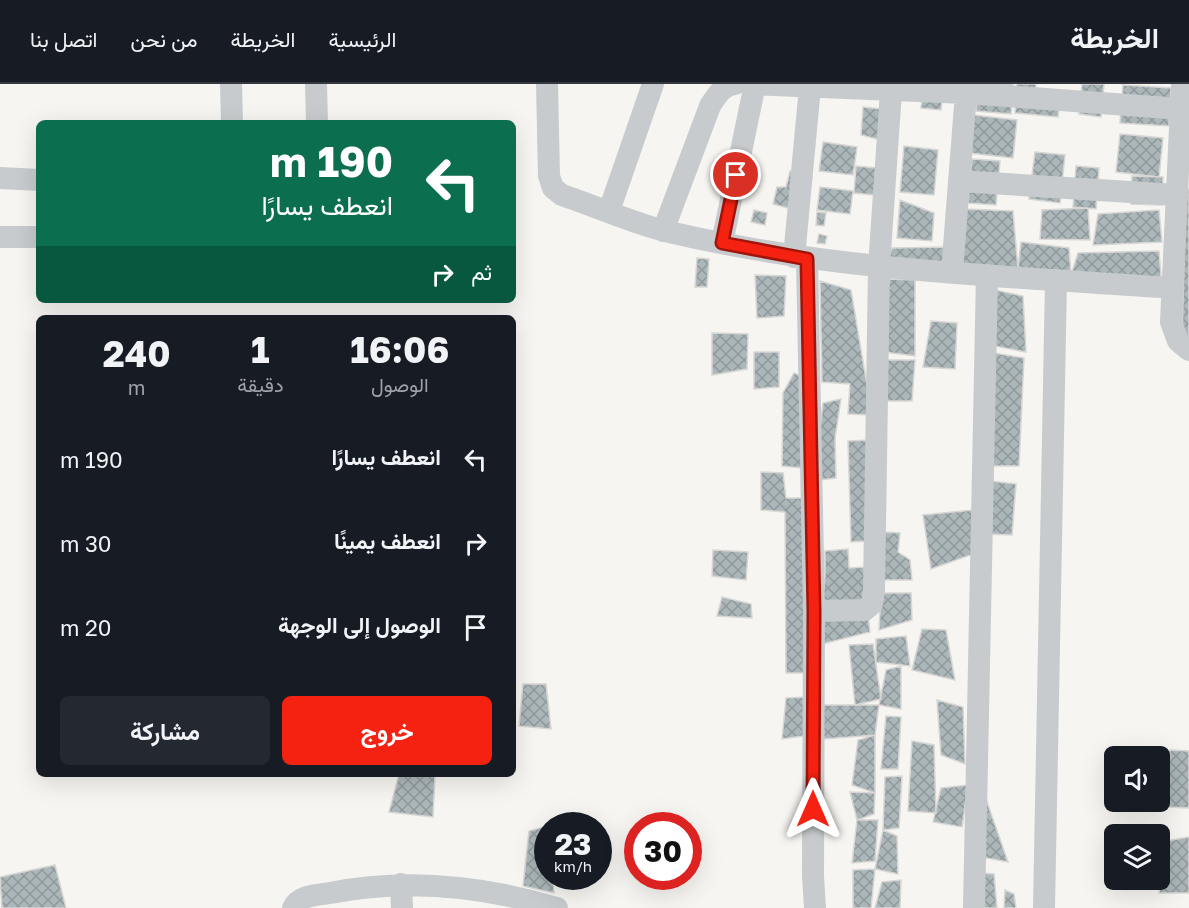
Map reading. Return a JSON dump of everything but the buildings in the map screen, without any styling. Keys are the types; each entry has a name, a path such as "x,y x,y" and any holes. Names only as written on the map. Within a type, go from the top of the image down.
{"street":[{"path":"231,84 232,120"},
{"path":"316,84 317,120"},
{"path":"547,84 549,176 553,188 562,195 663,231 801,258 879,267 1173,288"},
{"path":"609,211 609,180 653,84"},
{"path":"663,231 710,106 718,93 728,85 735,84"},
{"path":"722,243 753,84 966,93 1181,109"},
{"path":"1182,84 1171,322 1178,341 1189,350"},
{"path":"810,87 801,258 814,611 813,876 815,908"},
{"path":"814,611 865,610 872,604 879,267 891,91"},
{"path":"952,272 966,93"},
{"path":"0,178 36,180"},
{"path":"959,181 1177,195"},
{"path":"0,237 36,237"},
{"path":"974,908 987,275"},
{"path":"1044,908 1056,280"},
{"path":"401,884 402,908"},
{"path":"294,908 297,902 304,898 352,889 401,884 464,888 517,896 557,908"}],"route":[{"path":"736,175 722,243 807,259 814,611 813,809"}]}
